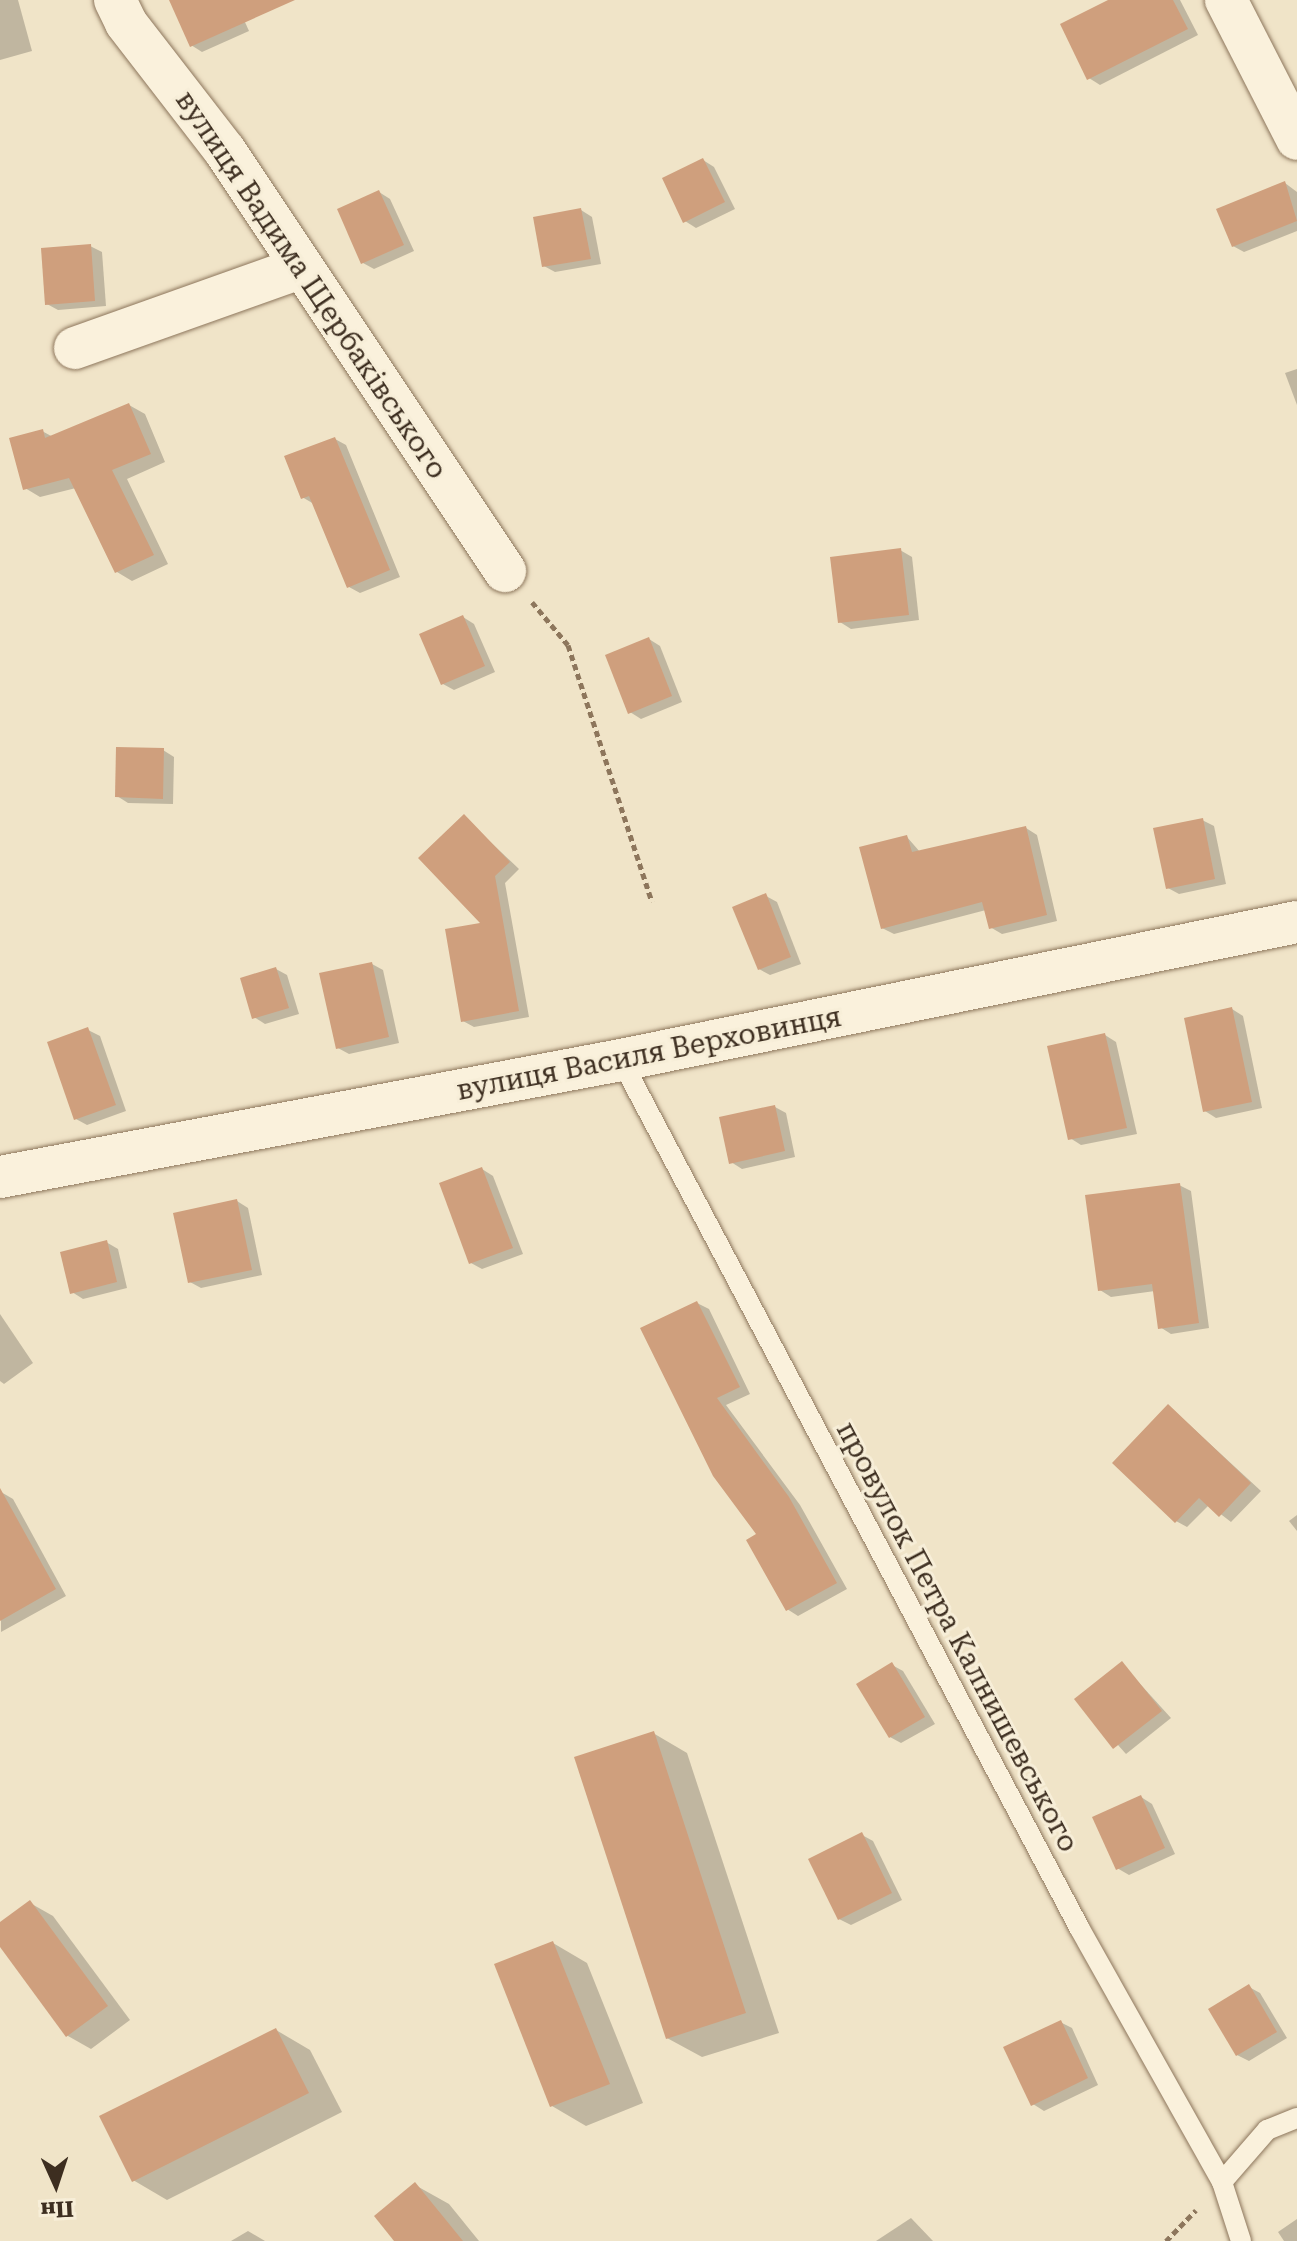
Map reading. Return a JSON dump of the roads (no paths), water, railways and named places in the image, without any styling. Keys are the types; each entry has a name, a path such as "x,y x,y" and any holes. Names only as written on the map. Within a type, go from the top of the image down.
{"street":[{"name":"вулиця Вадима Щербаківського","path":"115,0 126,23 225,151 505,571"},
{"path":"1226,0 1297,139"},
{"path":"75,348 302,267"},
{"name":"вулиця Василя Верховинця","path":"0,1177 621,1060 1297,922"}],"lane":[{"name":"провулок Петра Калнишевського","path":"621,1060 1080,1929 1222,2182 1241,2241"},
{"path":"1222,2182 1267,2130 1297,2118"}]}
